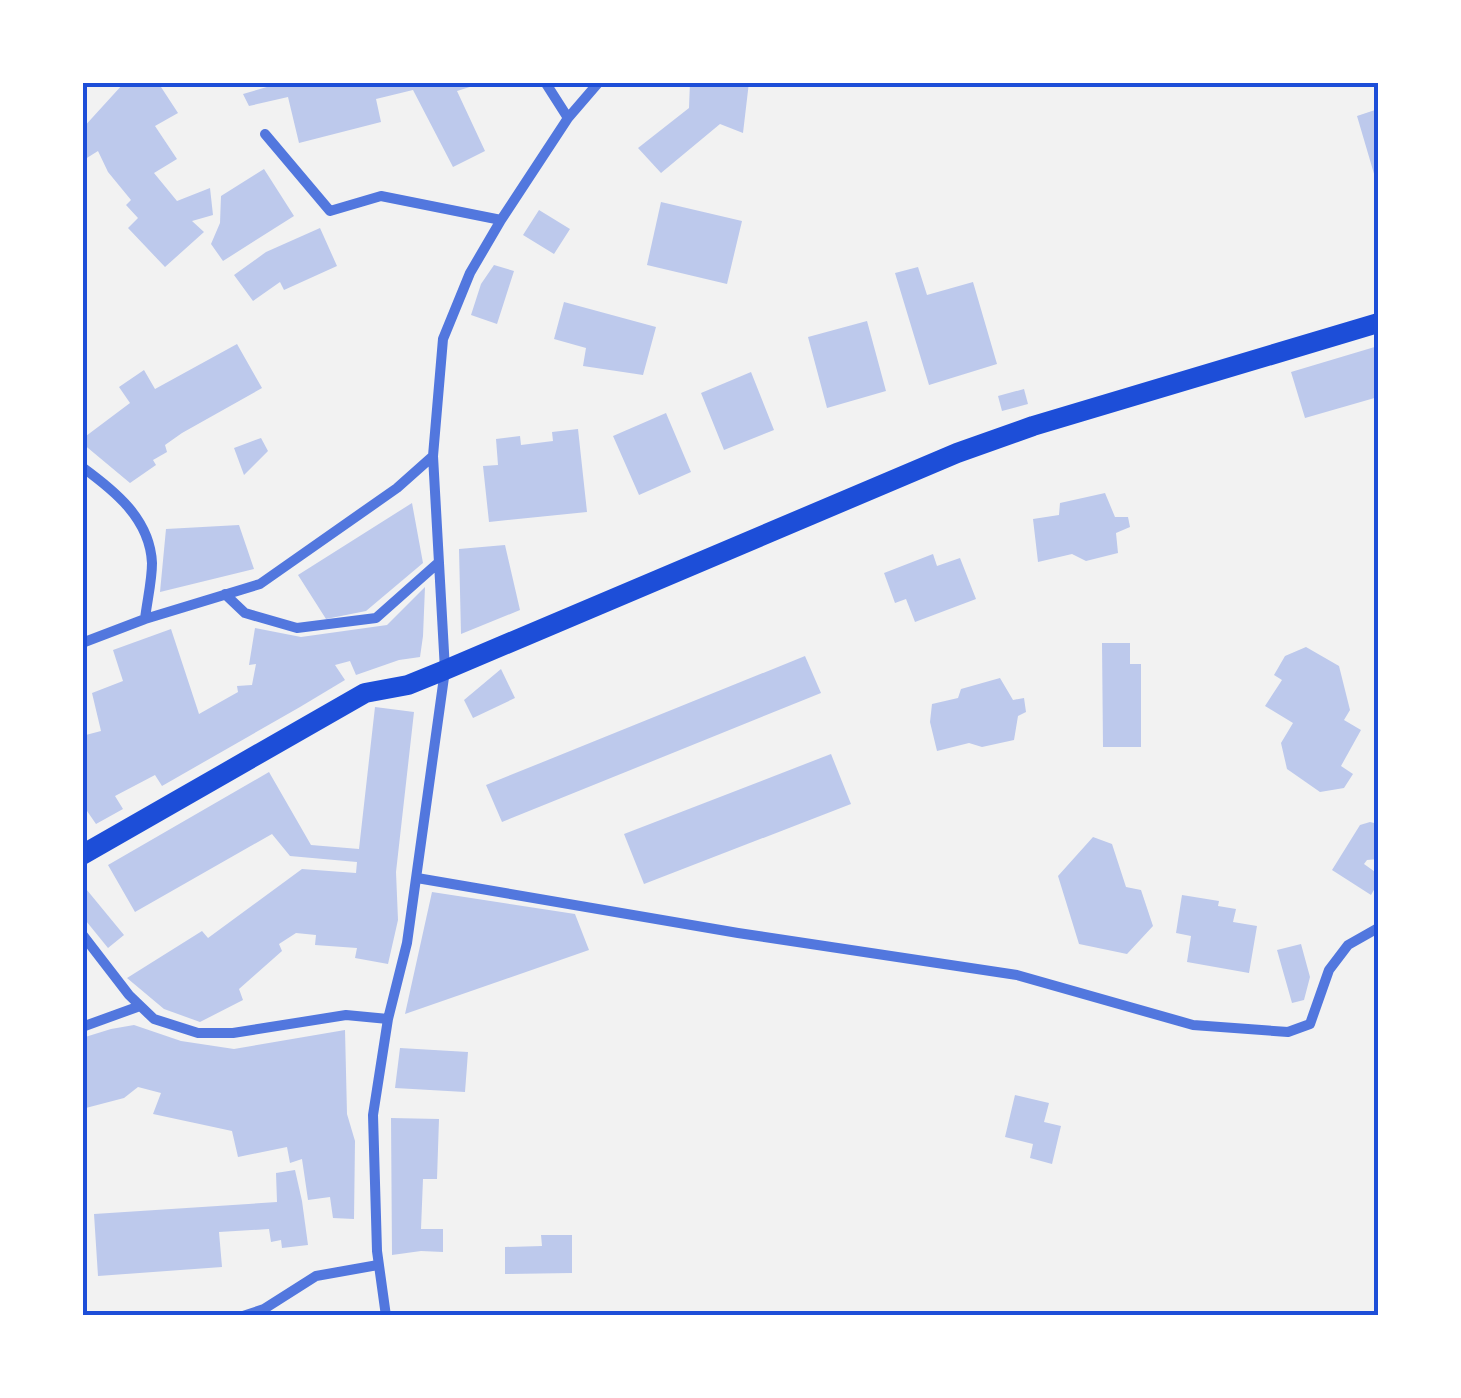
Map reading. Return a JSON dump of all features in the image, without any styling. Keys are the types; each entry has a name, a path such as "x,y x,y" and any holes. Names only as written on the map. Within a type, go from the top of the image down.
{"main road":[{"path":"82,855 365,693 408,684 445,670 956,453 1033,426 1378,323"}],"street":[{"path":"545,82 568,118"},
{"path":"386,1316 378,1265 373,1115 388,1019 407,944 445,670 433,456 443,339 470,273 501,220 568,118 599,82"},
{"path":"265,134 330,211 381,196 501,220"},
{"path":"82,643 260,584 397,488 433,456"},
{"path":"82,467 116,492 134,514 148,542 152,564 145,620"},
{"path":"225,594 245,612 297,628 376,618 438,563"},
{"path":"417,878 738,933 1017,975 1194,1026 1259,1031 1288,1032 1310,1024 1328,970 1348,945 1378,928"},
{"path":"82,934 129,996 154,1018 198,1033 233,1033 346,1016 388,1019"},
{"path":"82,1026 140,1006"},
{"path":"242,1316 264,1309 316,1276 378,1265"}],"building":[{"path":"284,82 486,82 457,91 485,151 453,167 413,90 376,99 381,122 299,143 288,97 249,106 243,94"},
{"path":"690,82 749,82 743,133 720,124 661,173 638,148 689,108"},
{"path":"123,84 161,87 178,113 155,126 177,159 154,173 177,201 210,188 213,215 192,221 204,232 165,267 128,228 138,218 126,205 131,200 108,172 98,151 82,161 82,129"},
{"path":"1378,109 1378,184 1377,184 1357,116"},
{"path":"264,169 294,216 223,261 211,244 220,223 221,196"},
{"path":"661,202 742,221 727,284 647,265"},
{"path":"539,210 570,229 554,254 523,235"},
{"path":"320,228 337,266 284,290 280,282 253,301 234,275 266,252"},
{"path":"494,265 514,271 497,324 471,315 481,284"},
{"path":"918,267 927,295 973,282 997,364 929,385 895,273"},
{"path":"564,302 656,327 643,375 583,366 586,348 554,339"},
{"path":"867,321 886,391 827,408 808,337"},
{"path":"237,344 262,388 165,445 167,452 153,460 156,465 130,483 82,443 82,439 130,403 119,387 144,370 155,389"},
{"path":"1378,346 1378,397 1305,418 1291,372"},
{"path":"751,372 774,430 724,450 701,393"},
{"path":"1024,389 1028,404 1002,411 998,396"},
{"path":"666,413 691,472 639,495 613,436"},
{"path":"578,429 587,512 489,522 483,466 498,465 496,439 520,436 521,445 553,441 552,432"},
{"path":"261,438 268,451 244,475 234,448"},
{"path":"1105,493 1115,517 1128,517 1130,527 1116,533 1118,553 1086,561 1072,554 1038,562 1033,519 1059,515 1060,503"},
{"path":"412,503 423,563 366,611 326,619 298,575"},
{"path":"239,525 254,569 160,592 166,529"},
{"path":"505,545 520,610 461,634 459,549"},
{"path":"933,554 937,566 960,558 976,599 915,622 906,599 895,603 884,573"},
{"path":"425,587 420,657 356,675 350,661 335,665 345,680 300,707 162,786 155,775 115,796 123,809 96,824 87,811 82,813 82,736 101,731 92,693 123,681 113,650 171,629 199,714 238,692 237,686 252,685 256,664 249,665 255,628 301,637 387,625"},
{"path":"1102,643 1130,643 1130,664 1141,664 1141,747 1103,747"},
{"path":"1306,647 1339,666 1350,710 1344,720 1361,730 1341,766 1353,774 1344,788 1320,792 1287,769 1281,743 1293,723 1265,706 1282,680 1274,675 1285,656"},
{"path":"805,656 821,693 502,822 486,785"},
{"path":"501,669 515,698 473,718 464,700"},
{"path":"1000,678 1013,700 1024,698 1026,712 1018,716 1014,740 982,747 969,743 937,751 930,722 932,704 958,698 961,689"},
{"path":"375,707 414,712 396,872 398,920 388,964 355,958 357,948 315,945 316,935 296,933 279,944 282,951 239,989 243,1000 200,1022 164,1009 127,978 202,931 208,938 302,869 356,873 357,862 290,856 272,834 135,912 108,865 269,772 311,845 359,849"},
{"path":"831,754 851,804 644,884 624,834"},
{"path":"1378,824 1378,859 1364,864 1378,874 1371,895 1332,870 1360,825"},
{"path":"1093,837 1112,844 1126,887 1141,890 1153,926 1127,954 1079,944 1058,876"},
{"path":"82,884 124,935 108,948 82,916"},
{"path":"432,892 575,914 589,950 405,1014"},
{"path":"1182,895 1219,901 1218,906 1236,909 1233,922 1257,926 1249,973 1187,962 1191,936 1176,933"},
{"path":"1301,944 1310,977 1304,1000 1292,1003 1277,950"},
{"path":"134,1025 181,1041 234,1049 345,1030 347,1114 355,1141 354,1219 333,1218 330,1197 308,1200 302,1159 290,1163 287,1147 238,1157 232,1131 153,1114 161,1093 138,1087 124,1098 82,1109 82,1038"},
{"path":"400,1048 468,1052 465,1092 395,1088"},
{"path":"1015,1095 1049,1103 1044,1122 1061,1126 1052,1164 1030,1158 1033,1144 1005,1137"},
{"path":"391,1118 439,1119 437,1179 423,1179 421,1229 443,1229 443,1252 392,1255"},
{"path":"295,1170 308,1245 282,1248 281,1240 271,1242 269,1229 219,1232 222,1267 98,1276 94,1214 277,1202 276,1173"},
{"path":"541,1235 572,1235 572,1273 505,1274 505,1247 542,1246"}]}
